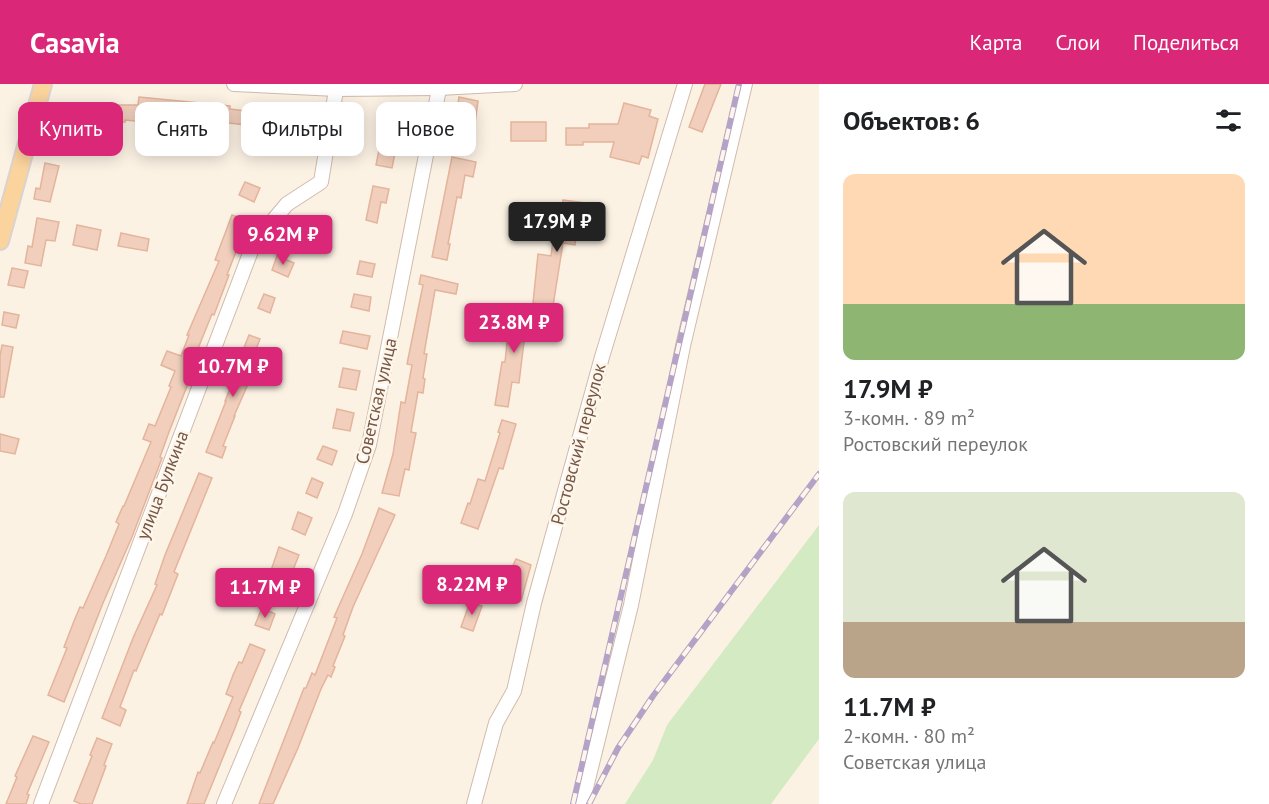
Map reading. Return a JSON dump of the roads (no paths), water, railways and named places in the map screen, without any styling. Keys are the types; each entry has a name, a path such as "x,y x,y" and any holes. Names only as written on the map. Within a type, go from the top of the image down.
{"main road":[{"path":"0,241 43,84"}],"street":[{"path":"234,84 337,86 515,84"},
{"name":"Ростовский переулок","path":"474,804 496,723 514,691 534,603 602,357 685,84"},
{"path":"582,804 631,605 683,346 745,84"},
{"name":"улица Булкина","path":"41,804 254,243 287,204 321,182 337,86"},
{"name":"Советская улица","path":"224,804 345,514 369,445 440,86"}],"railway":[{"path":"573,804 739,84"},
{"path":"589,804 618,748 653,696 819,474"}]}
